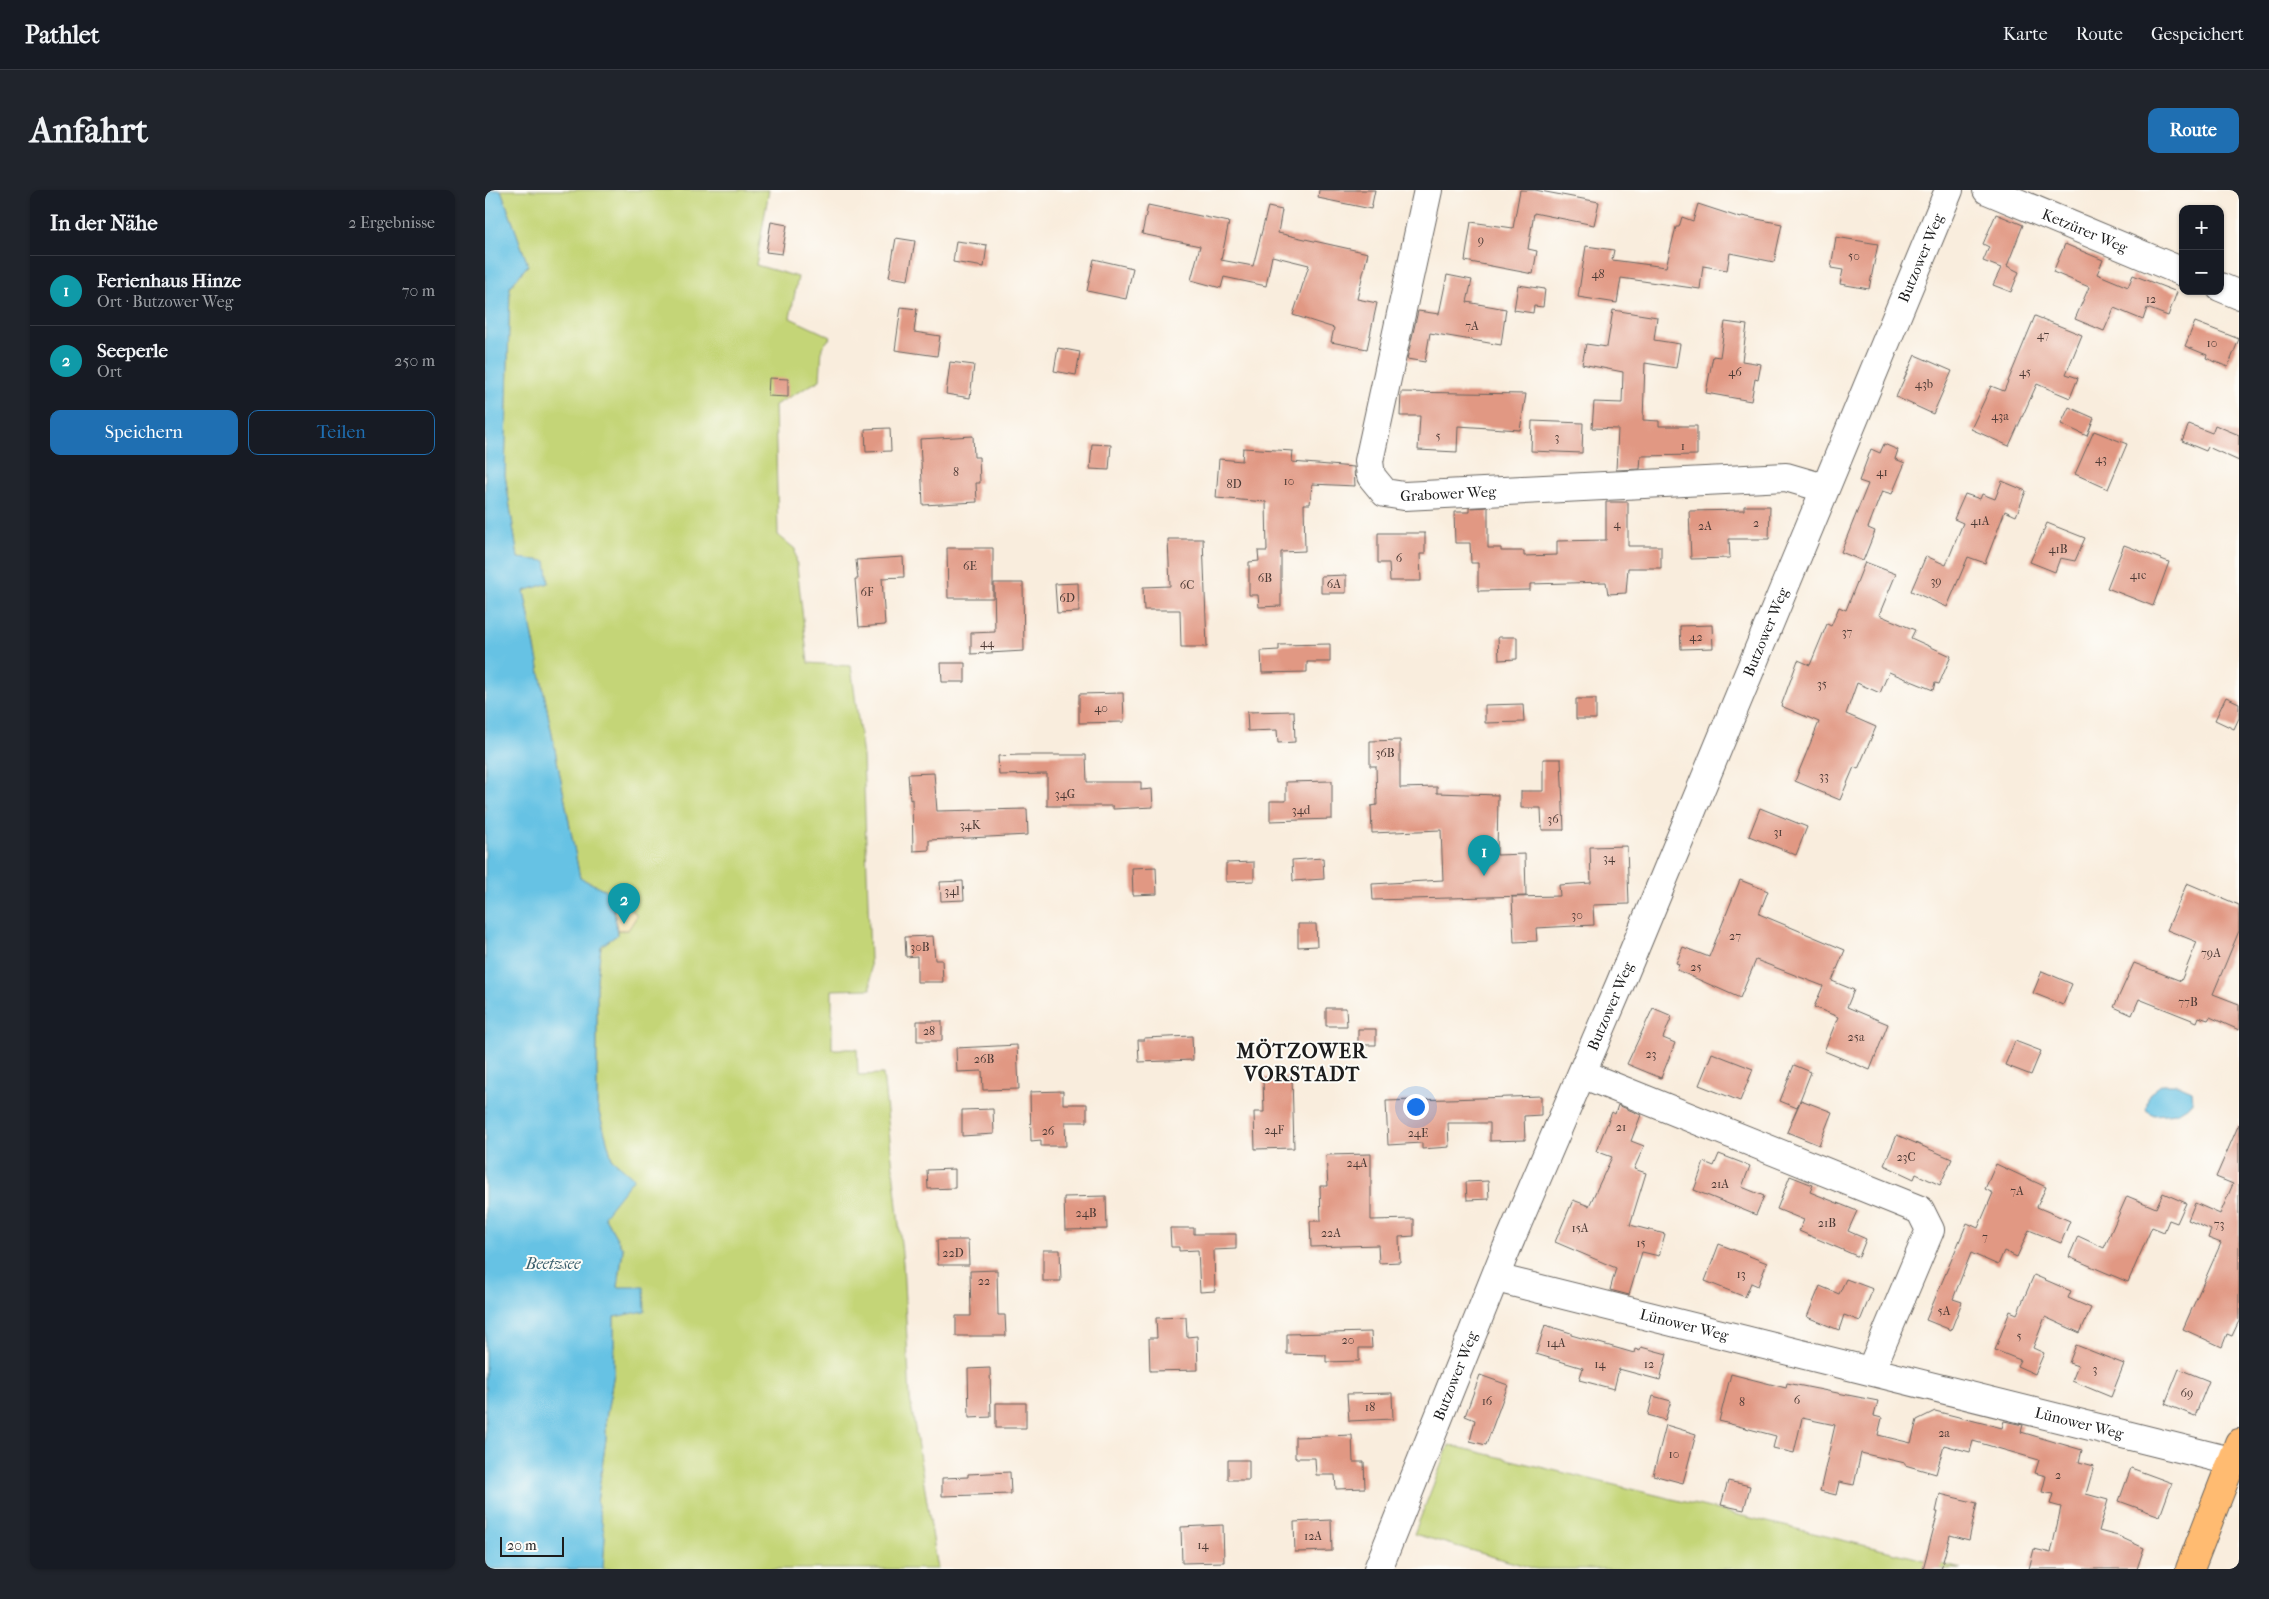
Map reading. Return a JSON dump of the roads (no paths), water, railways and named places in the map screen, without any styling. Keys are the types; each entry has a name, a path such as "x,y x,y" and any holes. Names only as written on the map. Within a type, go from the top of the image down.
{"main road":[{"path":"2190,1569 2235,1452"}],"street":[{"name":"Grabower Weg","path":"1429,190 1369,461 1371,476 1385,493 1404,496 1786,477 1824,488"},
{"name":"Butzower Weg","path":"1378,1569 1503,1257 1582,1074 1949,190"},
{"name":"Ketzürer Weg","path":"1987,190 2179,270"},
{"path":"2224,289 2239,295"},
{"path":"1582,1074 1920,1210 1930,1230 1871,1370"},
{"name":"Lünower Weg","path":"1496,1278 1871,1370 2235,1452"}],"water":[{"name":"Beetzsee","path":"485,190 501,190 528,265 510,287 505,475 518,558 546,561 549,583 524,591 580,878 612,893 617,935 601,946 597,978 597,1105 612,1159 634,1178 604,1216 623,1249 618,1287 644,1287 645,1311 614,1317 614,1373 606,1418 606,1439 597,1502 605,1537 603,1569 485,1569"},
{"path":"2162,1084 2176,1084 2192,1091 2193,1103 2177,1113 2154,1115 2146,1110 2149,1094"}],"place":[{"name":"Ferienhaus Hinze","path":"1484,876"},
{"name":"Seeperle","path":"624,924"}],"district":[{"name":"MÖTZOWER VORSTADT","path":"1302,1062"}]}
